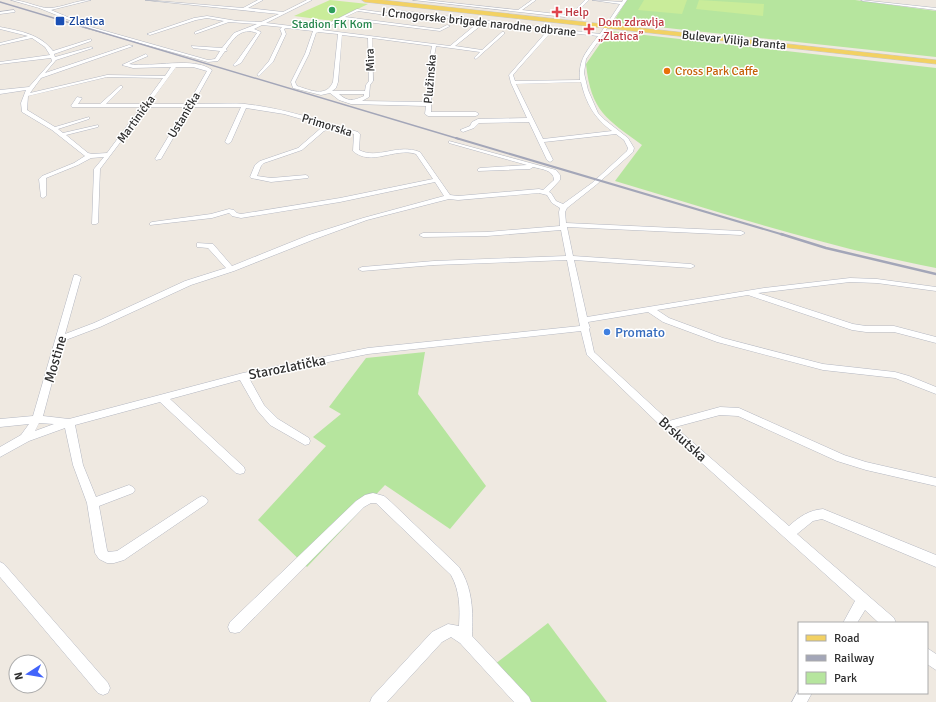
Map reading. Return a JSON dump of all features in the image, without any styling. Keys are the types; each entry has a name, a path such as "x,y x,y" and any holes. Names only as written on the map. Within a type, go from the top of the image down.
{"main road":[{"name":"Bulevar Vilija Branta","path":"366,0 440,6"},
{"name":"Bulevar Vilija Branta","path":"384,0 936,61"}],"street":[{"path":"13,0 49,10 56,13 53,15 55,17 81,25 198,59 216,60 225,50 235,34 250,30 310,0"},
{"path":"49,10 89,0"},
{"path":"147,0 283,13"},
{"path":"244,9 261,0"},
{"path":"415,0 440,6 570,16 587,0"},
{"path":"519,11 534,0"},
{"path":"594,0 624,2"},
{"path":"863,0 918,5 934,9 936,4"},
{"path":"61,339 97,325 188,283 231,269 312,237 365,219 449,197 458,198 539,191 549,194 554,202 564,207 594,184 630,152 630,145 596,115 582,81 582,63 624,2"},
{"path":"426,15 440,6"},
{"path":"0,14 14,10"},
{"name":"I Crnogorske brigade narodne odbrane","path":"340,18 357,10 386,14 400,12 601,35"},
{"path":"149,34 201,18 211,17 229,21 262,23 483,51"},
{"path":"367,92 320,94 295,88 293,82 307,54 313,34 317,30 340,18 440,30 448,26"},
{"path":"196,33 229,21"},
{"path":"450,47 482,22"},
{"path":"259,75 271,62 284,34 282,29 286,26"},
{"path":"0,28 32,37 47,45 53,56 53,62 30,88 24,107 25,112 54,129 89,156 76,164 44,177 42,179 43,196"},
{"path":"550,29 511,75 513,83 550,160"},
{"path":"235,65 240,62 259,32 250,30"},
{"path":"0,34 13,31"},
{"path":"331,93 337,79 341,33"},
{"path":"476,58 503,33"},
{"name":"Mira","path":"357,102 366,97 368,84 371,81 370,36"},
{"path":"0,44 32,37"},
{"path":"53,56 89,40"},
{"name":"Plužinska","path":"434,45 427,104 428,114 476,114"},
{"path":"39,77 131,46"},
{"path":"193,47 225,50"},
{"path":"0,63 53,56 91,48"},
{"path":"146,55 124,65 174,66"},
{"name":"Ustanička","path":"158,159 210,70 208,68 195,66 174,66"},
{"name":"Martinićka","path":"89,156 109,155 174,66"},
{"path":"27,95 104,76 167,77"},
{"path":"513,83 582,81"},
{"path":"101,106 120,87"},
{"path":"0,92 30,88"},
{"path":"331,93 346,101 427,104"},
{"name":"Primorska","path":"79,98 74,106 244,106 276,111 357,133 356,151 361,154 370,155 406,150 415,151 437,180 445,194 449,197"},
{"path":"228,142 244,106"},
{"path":"54,129 87,118"},
{"path":"463,130 472,127 474,123 478,121 530,120"},
{"path":"61,135 96,126"},
{"path":"306,177 257,179 253,177 258,165 262,162 300,149 322,130 332,126"},
{"path":"541,141 615,132"},
{"path":"451,142 554,171 557,175 557,180 545,192"},
{"path":"94,223 97,168 109,155"},
{"path":"480,170 538,167"},
{"path":"152,224 212,216 229,211 232,211 234,215 241,216 340,200 437,180"},
{"name":"Brskutska","path":"564,207 562,212 564,227 590,353 667,425 888,622"},
{"path":"423,235 480,234 564,227 741,233"},
{"path":"200,245 210,246 231,269"},
{"path":"362,269 434,263 571,258 691,266"},
{"name":"Mostine","path":"25,438 37,419 61,339 77,277"},
{"name":"Starozlatička","path":"0,454 10,446 25,438 69,423 242,376 368,351 585,324 649,309 748,293 850,280 877,281 936,289"},
{"path":"748,293 852,327 866,329 894,329 936,340"},
{"path":"649,309 656,315 666,320 709,337 823,367 895,375 906,378 936,391"},
{"path":"242,376 260,407 274,422 305,441"},
{"path":"162,398 240,470"},
{"path":"667,425 720,411 739,412 841,458 866,466 936,482"},
{"path":"0,423 37,419 56,420 69,423 78,465 93,503 101,553 104,556 113,558 120,556 202,501"},
{"path":"93,503 129,490"},
{"path":"235,626 365,499 377,498 381,499 455,571 461,579 466,597 465,638"},
{"path":"788,534 807,518 817,513 823,514 936,561"},
{"path":"0,568 103,688"},
{"path":"851,622 863,600"},
{"path":"377,702 437,638 445,631 451,630 457,631 465,638 524,702"},
{"path":"928,656 936,662"}],"green space":[{"name":"Stadion FK Kom","path":"330,0 368,4 333,21 294,16"},
{"path":"627,0 855,0 936,11 936,57 621,23 615,19"},
{"path":"644,0 687,0 682,14 638,10"},
{"path":"699,0 764,4 763,16 696,9"},
{"path":"609,31 936,68 936,268 895,260 815,240 615,181 642,145 610,121 603,113 592,93 588,80 586,64"},
{"path":"425,352 418,394 486,486 450,529 385,485 307,567 258,520 326,446 313,437 341,414 329,407 366,358"},
{"path":"548,623 607,702 532,702 495,664"}],"railway":[{"path":"0,2 459,139"},
{"path":"456,138 784,235"},
{"path":"781,234 826,248 936,274"}],"place":[{"name":"Stadion FK Kom","path":"332,10"},
{"name":"Help","path":"557,12"},
{"name":"Zlatica","path":"60,21"},
{"name":"Dom zdravlja „Zlatica”","path":"589,29"},
{"name":"Cross Park Caffe","path":"667,71"},
{"name":"Promato","path":"607,332"}]}
